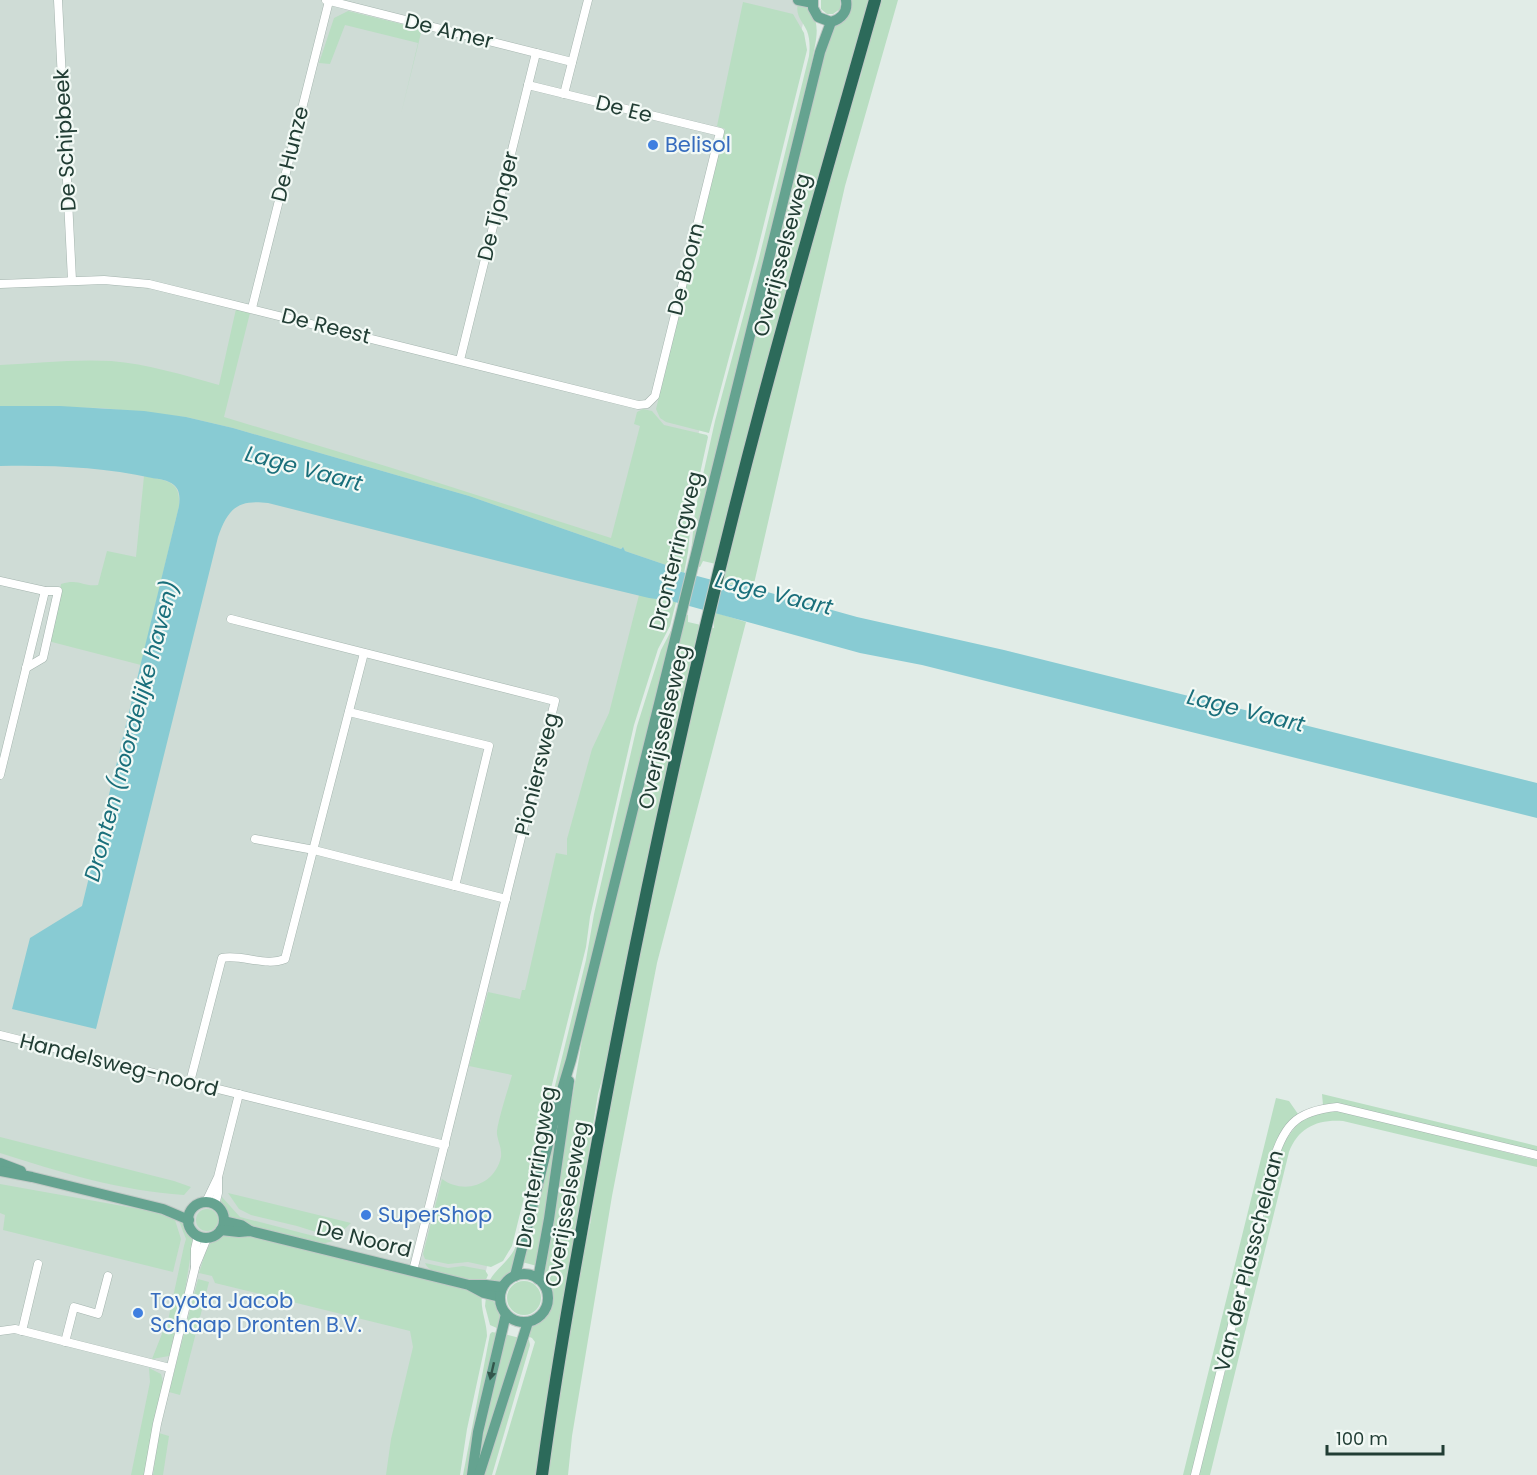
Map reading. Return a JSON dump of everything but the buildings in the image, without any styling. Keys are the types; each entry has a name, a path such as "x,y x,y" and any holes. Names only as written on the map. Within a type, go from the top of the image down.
{"highway":[{"name":"Overijsselseweg","path":"542,1475 575,1267 614,1054 657,844 708,621 761,406 875,0"}],"main road":[{"path":"798,0 813,2 815,13 826,21"},
{"name":"Dronterringweg","path":"515,1276 571,1060 826,21 841,18 844,14 846,0"},
{"name":"Dronterringweg","path":"538,1279 567,1103 571,1060"},
{"path":"0,1163 12,1166 32,1177"},
{"path":"0,1171 190,1216"},
{"path":"210,1203 222,1211 223,1225 214,1236 203,1237 192,1231 190,1216 196,1206 210,1203"},
{"name":"De Noord","path":"223,1225 241,1225 250,1231 469,1285 484,1293 501,1292"},
{"path":"527,1275 538,1279 545,1287 547,1304 538,1317 528,1322 520,1322 506,1314 500,1303 501,1292 515,1276 527,1275"},
{"path":"472,1475 478,1432 506,1314"},
{"path":"479,1475 528,1322"}],"street":[{"name":"De Schipbeek","path":"58,0 72,280"},
{"name":"De Amer","path":"327,0 572,62"},
{"name":"De Hunze","path":"252,308 327,0"},
{"path":"564,94 588,0"},
{"name":"De Tjonger","path":"460,360 536,52"},
{"name":"De Ee","path":"528,85 720,132"},
{"name":"De Boorn","path":"647,404 655,396 720,132"},
{"name":"De Reest","path":"0,284 72,280 149,284 638,405 647,404"},
{"path":"0,581 45,591 58,591 43,658 26,668"},
{"path":"0,775 45,591"},
{"name":"Pioniersweg","path":"231,619 555,701 413,1271"},
{"path":"190,1082 222,958 232,956 277,963 285,959 364,653"},
{"path":"349,712 489,746 455,886"},
{"path":"255,839 314,850 506,899"},
{"name":"Handelsweg-noord","path":"0,1035 445,1145"},
{"name":"Handelsweg-noord","path":"210,1203 218,1193 218,1177 239,1094"},
{"name":"Van der Plasschelaan","path":"1195,1475 1271,1167 1279,1142 1291,1125 1303,1114 1337,1107 1537,1155"},
{"path":"147,1475 195,1268 195,1249 203,1237"},
{"path":"22,1331 38,1264"},
{"path":"65,1342 74,1307 98,1314 108,1276"},
{"path":"0,1331 15,1329 170,1368"}],"shaded area":[{"path":"0,0 809,0 491,1248 473,1331 451,1475 0,1475"}],"green space":[{"path":"821,0 840,0 840,9 833,14 827,14 821,9"},
{"path":"850,0 870,0 785,296 716,564 703,561 700,567 697,566 822,61 831,32"},
{"path":"881,0 898,0 845,186 753,588 723,583 756,448 842,131 861,75"},
{"path":"743,2 793,14 804,33 807,50 709,433 666,422 660,418 656,409 725,129 717,126"},
{"path":"798,3 812,14 817,28 812,61 691,553 695,511 715,421 759,258 809,56 809,37 798,15"},
{"path":"348,11 422,29 401,114 418,43 345,25 330,64 319,63 334,18"},
{"path":"236,309 250,313 224,417 611,538 640,426 634,424 637,412 643,409 652,411 664,425 707,435 692,510 684,573 625,551 622,547 621,549 469,496 233,428 186,417 102,408 0,406 0,365 69,361 125,362 219,385"},
{"path":"144,476 165,481 174,486 179,497 179,506 141,665 48,641 61,584 77,582 98,585 107,551 136,557"},
{"path":"639,595 676,602 670,626 658,649 634,725 590,917 586,947 512,1246 503,1261 491,1267 468,1262 448,1264 425,1259 423,1254 442,1179 451,1184 469,1186 485,1180 498,1167 501,1151 497,1130 512,1075 469,1066 488,992 520,999 522,990 525,990 556,853 567,855 567,839 592,749 609,713"},
{"path":"714,612 746,622 657,963 612,1196 572,1436 568,1475 547,1475 578,1279 591,1220 592,1198 664,841 711,628 714,628"},
{"path":"685,614 688,615 688,622 701,625 607,1062 598,1094 537,1475 495,1475 535,1342 527,1336 532,1324 545,1315 550,1304 550,1293 543,1273 583,1034"},
{"path":"674,625 515,1268 502,1281 489,1282 515,1248 586,960 594,914 637,726 661,650"},
{"path":"1322,1094 1537,1146 1537,1153 1339,1104 1323,1105"},
{"path":"1276,1098 1289,1101 1298,1114 1276,1143 1192,1475 1183,1475"},
{"path":"562,1100 537,1266 522,1262"},
{"path":"1338,1110 1537,1160 1537,1167 1343,1121 1317,1124 1303,1131 1289,1152 1210,1475 1199,1475 1282,1146 1293,1129 1304,1119 1318,1113"},
{"path":"0,1137 191,1187 184,1195 160,1193 90,1180 0,1153"},
{"path":"0,1184 156,1212 175,1220 181,1239 173,1272 3,1230 5,1215 0,1213"},
{"path":"228,1193 351,1223 335,1238 251,1215 239,1209"},
{"path":"222,1197 240,1217 333,1241 322,1244 259,1228 231,1218 221,1203"},
{"path":"207,1209 215,1212 218,1220 215,1228 207,1231 199,1228 196,1220 199,1212"},
{"path":"179,1221 183,1222 193,1240 184,1297 169,1356 152,1359 169,1316 186,1239"},
{"path":"231,1234 271,1240 457,1286 482,1295 487,1336 467,1429 460,1475 386,1475 391,1439 413,1347 410,1331 215,1283 212,1276 199,1273 203,1259 212,1242"},
{"path":"425,1263 448,1268 463,1266 485,1270 488,1275 485,1282 451,1277 435,1272"},
{"path":"198,1279 209,1282 180,1395 169,1392"},
{"path":"524,1281 536,1286 541,1298 536,1310 524,1315 512,1310 507,1298 512,1286"},
{"path":"486,1297 495,1302 499,1310 499,1329 490,1325 485,1306"},
{"path":"498,1333 468,1475 463,1475 490,1334"},
{"path":"504,1334 520,1338 478,1472 479,1444"},
{"path":"525,1340 529,1340 530,1345 492,1475 482,1475"},
{"path":"149,1368 161,1374 163,1382 145,1475 131,1475 150,1382"},
{"path":"159,1433 169,1436 163,1475 153,1475"}],"water":[{"path":"0,406 60,406 144,411 186,417 233,428 469,496 621,549 623,547 625,551 678,571 1537,783 1537,818 922,665 860,653 671,601 570,579 268,503 249,503 235,508 230,513 218,537 96,1029 12,1009 30,938 82,906 179,506 179,497 176,487 169,482 133,474 76,468 0,466"}],"place":[{"name":"Belisol","path":"653,145"},
{"name":"SuperShop","path":"366,1215"},
{"name":"Toyota Jacob Schaap Dronten B.V.","path":"138,1313"}],"water label":[{"name":"Lage Vaart","path":"304,468"},
{"name":"Lage Vaart","path":"774,593"},
{"name":"Lage Vaart","path":"1246,710"},
{"name":"Dronten (noordelijke haven)","path":"131,731"}]}
